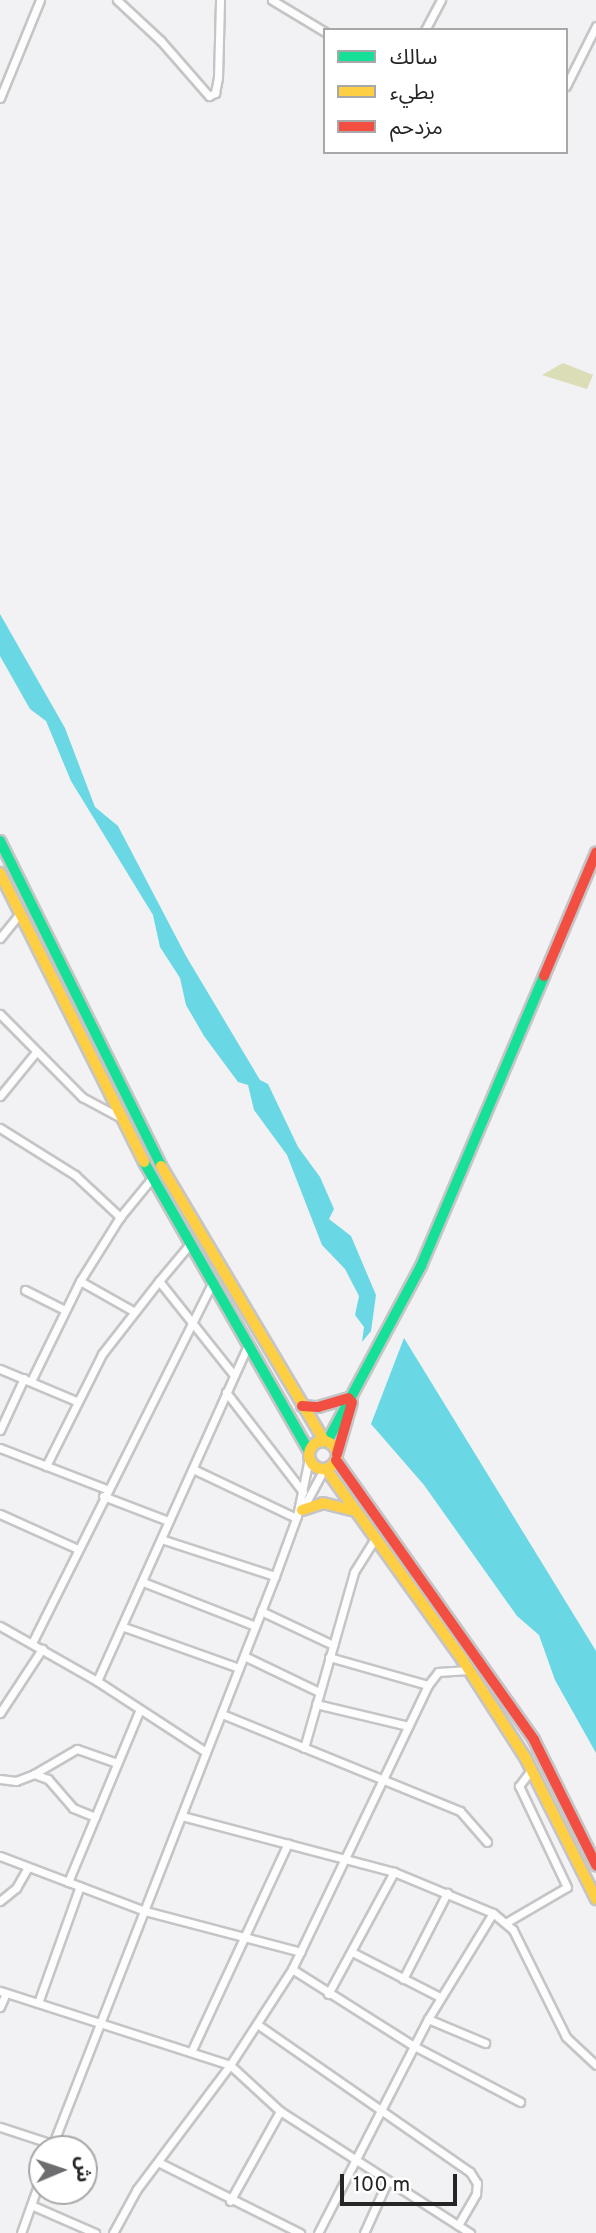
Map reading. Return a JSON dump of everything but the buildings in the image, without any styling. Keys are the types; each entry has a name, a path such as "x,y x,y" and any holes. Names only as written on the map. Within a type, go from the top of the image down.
{"main road":[{"path":"0,841 172,1188 302,1406 534,1740 596,1865"},
{"path":"309,1455 325,1441 421,1266 596,853"},
{"path":"0,873 152,1178 314,1466 325,1469 352,1511 469,1670 531,1770 596,1899"},
{"path":"302,1406 318,1407 351,1395"},
{"path":"325,1469 337,1457 351,1395"},
{"path":"298,1514 323,1503 352,1511"}],"street":[{"path":"0,98 40,0"},
{"path":"117,0 161,41 209,96 215,93 218,78 220,0"},
{"path":"272,0 323,31"},
{"path":"426,28 441,0"},
{"path":"568,82 596,26"},
{"path":"0,938 20,914"},
{"path":"0,1014 82,1097 123,1119"},
{"path":"0,1096 36,1052"},
{"path":"0,1128 27,1141 90,1186 120,1217"},
{"path":"0,1430 63,1309 120,1217 152,1178"},
{"path":"46,1466 76,1401 134,1311 189,1245"},
{"path":"80,1281 134,1311"},
{"path":"159,1281 190,1324 233,1374"},
{"path":"32,1643 104,1493 212,1284"},
{"path":"25,1290 63,1309"},
{"path":"97,1681 124,1627 168,1521 248,1345"},
{"path":"0,1369 76,1401"},
{"path":"226,1392 303,1492"},
{"path":"0,1448 168,1521"},
{"path":"57,2135 104,2023 298,1514 309,1455"},
{"path":"193,1469 298,1514"},
{"path":"298,1514 325,1469"},
{"path":"0,1514 78,1549"},
{"path":"161,1539 275,1576"},
{"path":"304,1748 354,1572 374,1540"},
{"path":"143,1581 256,1626"},
{"path":"261,1611 333,1645"},
{"path":"0,1626 97,1681 206,1752"},
{"path":"124,1627 239,1668"},
{"path":"1,1710 42,1649"},
{"path":"244,1656 319,1692"},
{"path":"329,1657 428,1685"},
{"path":"113,2233 158,2162 230,2066 292,1969 384,1782 428,1685 438,1672 469,1670"},
{"path":"316,1704 408,1726"},
{"path":"68,1882 140,1709"},
{"path":"222,1714 460,1811 487,1842"},
{"path":"0,1779 16,1781 34,1774 77,1749 117,1763"},
{"path":"508,1922 567,1887 519,1786 531,1770"},
{"path":"34,1774 48,1779 73,1808 95,1817"},
{"path":"182,1816 394,1872 493,1913 508,1922 566,2037 596,2065"},
{"path":"191,2052 288,1843"},
{"path":"0,1856 145,1911 301,1951"},
{"path":"0,1901 16,1888 28,1867"},
{"path":"328,1994 394,1872"},
{"path":"38,2003 80,1886"},
{"path":"403,1979 447,1893"},
{"path":"318,2233 440,1997 493,1913"},
{"path":"352,1952 440,1997"},
{"path":"292,1969 414,2046 520,2102"},
{"path":"0,2007 3,1992 230,2066 280,2111 470,2233"},
{"path":"428,2019 485,2043"},
{"path":"257,2024 475,2177 476,2194 458,2225"},
{"path":"230,2201 280,2111"},
{"path":"0,2127 28,2138"},
{"path":"158,2162 230,2201 299,2233"},
{"path":"364,2233 387,2182"},
{"path":"20,2233 32,2205 95,2233"}],"green space":[{"path":"563,363 593,375 587,389 542,375"}],"water":[{"path":"0,614 65,728 95,807 118,826 186,956 260,1080 268,1084 298,1147 320,1177 334,1209 329,1219 351,1236 376,1295 371,1331 362,1342 364,1327 355,1315 359,1296 345,1269 322,1245 287,1155 254,1110 248,1085 238,1082 204,1036 186,1005 180,978 160,947 153,915 71,781 46,721 30,709 0,656"},
{"path":"404,1338 596,1651 596,1753 555,1680 539,1635 517,1616 424,1485 371,1424"}],"traffic: fast":[{"path":"0,841 161,1166"},
{"path":"327,1442 421,1266 544,976"},
{"path":"144,1162 309,1451"}],"traffic: slow":[{"path":"0,873 144,1162"},
{"path":"161,1166 324,1441"},
{"path":"323,1441 333,1445 337,1455 333,1465 323,1469 313,1465 309,1455 313,1445 323,1441"},
{"path":"326,1469 462,1659 525,1757 596,1899"},
{"path":"302,1510 323,1503 352,1510"}],"traffic: jam":[{"path":"544,976 596,853"},
{"path":"302,1406 318,1407 349,1398"},
{"path":"337,1454 352,1402"},
{"path":"336,1460 534,1740 596,1865"}]}
